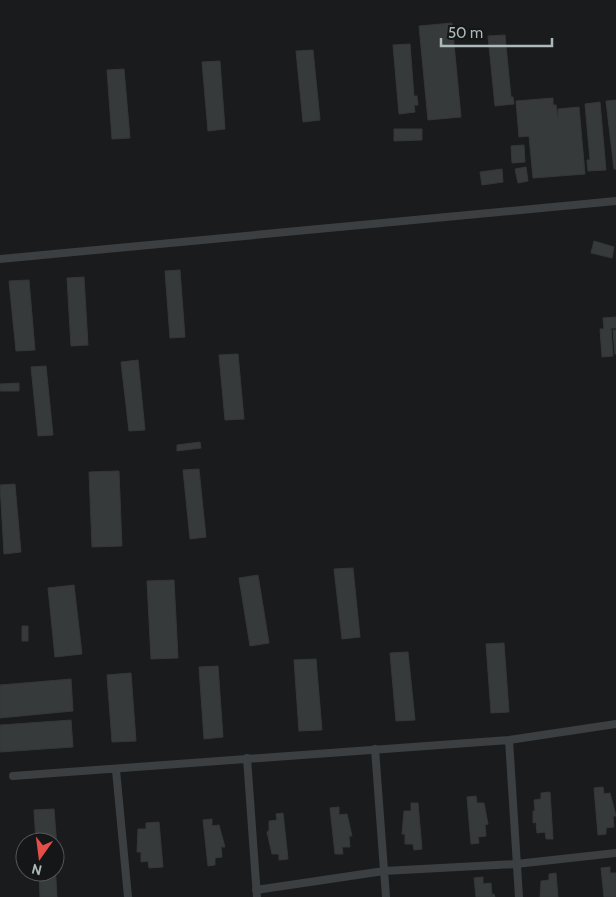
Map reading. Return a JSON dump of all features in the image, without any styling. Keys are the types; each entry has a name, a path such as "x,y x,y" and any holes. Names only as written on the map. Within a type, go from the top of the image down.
{"lane":[{"path":"0,259 616,201"},
{"path":"13,776 509,740 616,724"},
{"path":"509,740 518,897"},
{"path":"375,749 386,897"},
{"path":"247,758 257,893 384,871 516,864 616,854"},
{"path":"116,770 128,897"}],"building":[{"path":"452,23 461,117 428,120 419,26"},
{"path":"505,35 511,97 513,97 514,104 495,106 488,36"},
{"path":"410,44 414,96 417,96 418,105 414,105 415,112 399,114 393,45"},
{"path":"313,50 320,120 303,122 296,51"},
{"path":"220,61 225,129 208,131 202,62"},
{"path":"124,69 130,138 112,139 107,70"},
{"path":"553,98 558,121 558,109 579,107 585,174 533,178 529,136 519,137 516,101"},
{"path":"616,100 616,169 614,169 606,101"},
{"path":"600,102 606,170 588,171 587,160 590,160 585,104"},
{"path":"394,129 422,129 422,140 394,141"},
{"path":"524,145 525,162 512,163 511,146"},
{"path":"526,167 528,181 518,183 515,169"},
{"path":"502,169 503,182 482,185 480,172"},
{"path":"594,241 614,247 612,258 591,253"},
{"path":"180,270 185,337 170,338 165,271"},
{"path":"84,277 88,345 71,346 67,278"},
{"path":"29,280 35,350 16,351 9,281"},
{"path":"616,317 616,328 611,328 613,356 602,357 600,329 604,329 603,318"},
{"path":"613,330 616,330 616,354 615,354"},
{"path":"238,354 244,419 225,420 219,355"},
{"path":"138,360 145,430 129,431 121,362"},
{"path":"46,366 53,435 38,436 31,367"},
{"path":"19,383 19,391 0,391 0,384"},
{"path":"200,442 201,448 177,451 177,445"},
{"path":"199,469 206,537 190,539 183,470"},
{"path":"119,471 122,546 92,547 89,472"},
{"path":"15,484 21,552 4,554 0,485"},
{"path":"353,568 360,637 342,639 334,569"},
{"path":"258,575 269,643 250,646 239,578"},
{"path":"174,580 178,658 151,659 147,581"},
{"path":"74,585 82,654 55,657 48,588"},
{"path":"22,626 28,626 28,641 22,641"},
{"path":"504,643 509,712 491,713 486,644"},
{"path":"408,652 415,720 396,721 390,653"},
{"path":"316,659 322,730 299,731 294,660"},
{"path":"218,666 223,737 204,739 199,667"},
{"path":"131,673 136,741 112,742 107,675"},
{"path":"71,679 73,711 0,718 0,685"},
{"path":"71,720 73,747 0,752 0,725"},
{"path":"603,787 604,794 610,793 616,816 613,816 614,827 606,828 606,834 598,835 594,788"},
{"path":"550,792 553,839 546,839 545,832 537,833 536,822 533,823 533,811 535,811 534,800 541,799 541,793"},
{"path":"476,796 477,803 484,803 488,824 485,825 486,836 478,837 479,843 471,844 467,797"},
{"path":"411,803 418,803 422,849 414,850 413,844 405,844 405,834 402,834 404,811 411,811"},
{"path":"339,807 339,815 347,814 352,836 349,836 350,847 342,847 343,854 335,854 330,808"},
{"path":"54,809 56,832 35,832 34,810"},
{"path":"283,813 288,859 279,860 279,854 272,854 267,832 269,831 269,821 277,820 276,814"},
{"path":"212,819 212,826 219,825 225,847 221,847 222,857 215,858 215,865 208,866 203,820"},
{"path":"159,822 163,867 149,868 148,861 141,862 141,852 137,852 138,829 146,829 146,823"},
{"path":"610,867 610,873 616,873 616,897 604,897 601,868"},
{"path":"556,873 558,897 540,897 541,881 549,880 549,874"},
{"path":"483,877 483,884 491,883 492,895 494,894 495,897 476,897 474,878"},
{"path":"39,882 56,882 57,897 40,897"}]}
